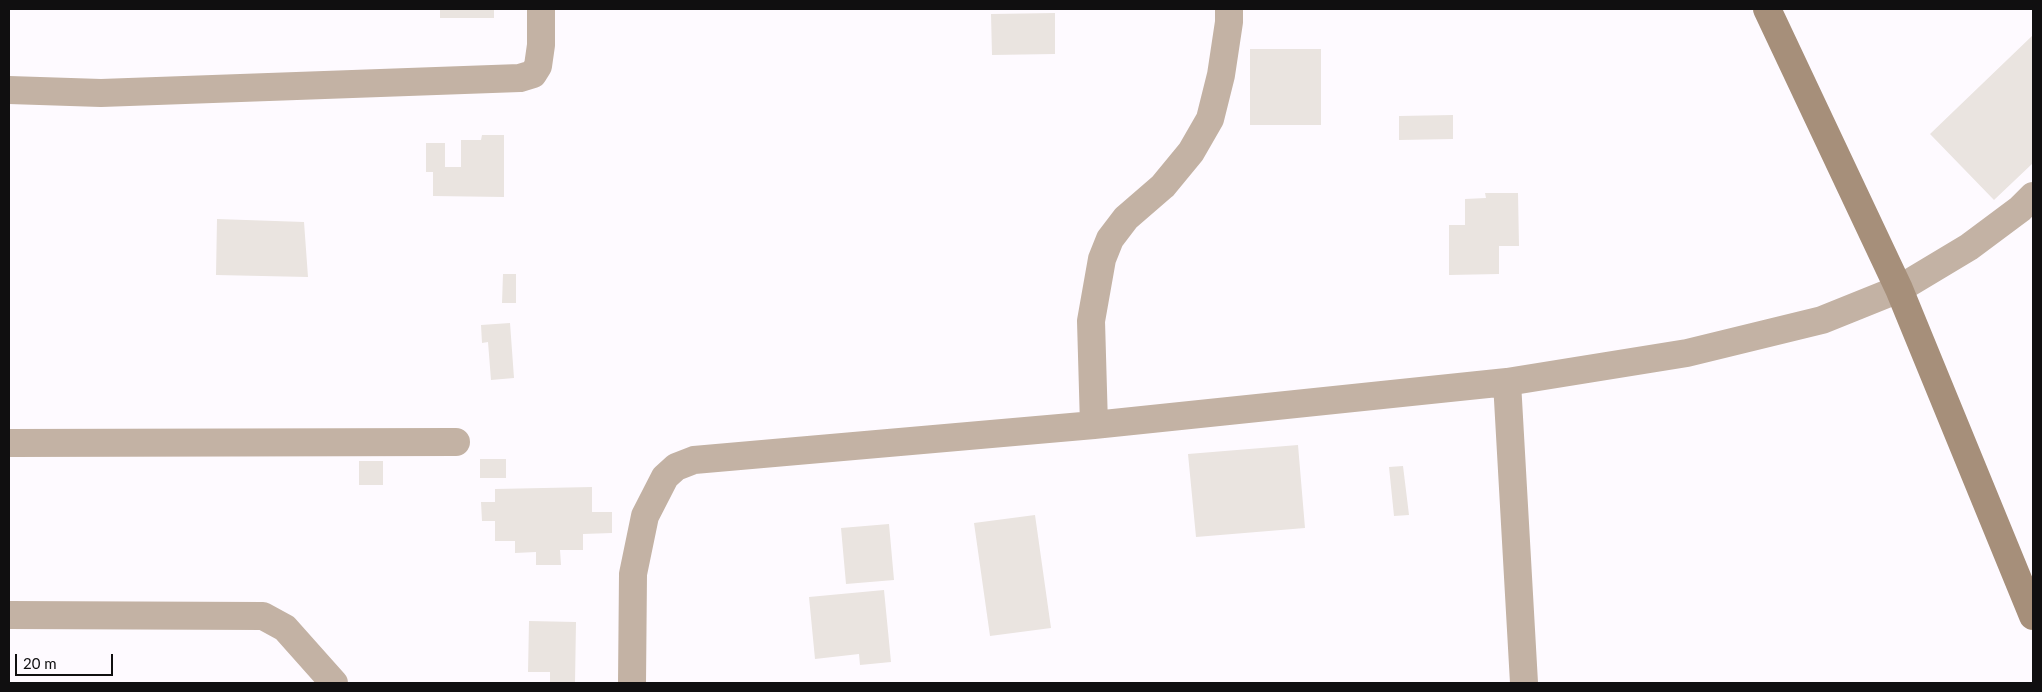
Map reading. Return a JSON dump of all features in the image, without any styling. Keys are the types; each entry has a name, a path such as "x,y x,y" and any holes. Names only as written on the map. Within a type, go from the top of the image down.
{"main road":[{"path":"1767,9 1899,289 2033,616"}],"street":[{"path":"9,90 102,93 520,78 533,74 538,66 542,45 541,9"},
{"path":"1094,425 1091,321 1102,259 1110,239 1126,218 1163,186 1191,152 1210,119 1221,75 1229,22 1229,9"},
{"path":"632,683 633,574 638,542 645,516 666,477 676,467 694,460 1094,425 1507,382 1687,353 1822,320 1899,289 1969,248 2020,209 2033,196"},
{"path":"1507,382 1524,683"},
{"path":"9,443 456,442"},
{"path":"9,615 263,616 285,628 334,683"}],"building":[{"path":"440,9 494,9 494,18 440,18"},
{"path":"1055,13 1055,54 992,55 991,14"},
{"path":"2033,35 2033,163 1994,200 1930,134"},
{"path":"1250,49 1321,49 1321,125 1250,125"},
{"path":"1453,115 1453,139 1399,140 1399,116"},
{"path":"482,135 504,135 504,197 433,196 433,172 426,172 426,143 445,143 445,167 461,167 461,140 481,140"},
{"path":"1485,193 1518,193 1519,246 1499,246 1499,274 1449,275 1449,225 1465,225 1465,199 1486,198"},
{"path":"217,219 304,222 308,277 216,275"},
{"path":"503,274 516,274 516,303 502,303"},
{"path":"510,323 514,378 491,380 488,342 482,343 481,325"},
{"path":"1298,445 1305,528 1196,537 1188,454"},
{"path":"480,459 506,459 506,478 480,478"},
{"path":"359,461 383,461 383,485 359,485"},
{"path":"1403,466 1409,515 1394,516 1389,467"},
{"path":"592,487 592,512 612,512 612,533 583,534 583,550 560,550 561,565 536,565 536,552 515,553 515,541 495,541 495,521 482,521 481,502 495,502 495,489"},
{"path":"1035,515 1051,628 990,636 974,523"},
{"path":"889,524 894,580 846,584 841,528"},
{"path":"884,590 891,662 860,665 859,654 815,659 809,597"},
{"path":"529,621 576,622 575,683 550,683 550,672 528,672"}]}
